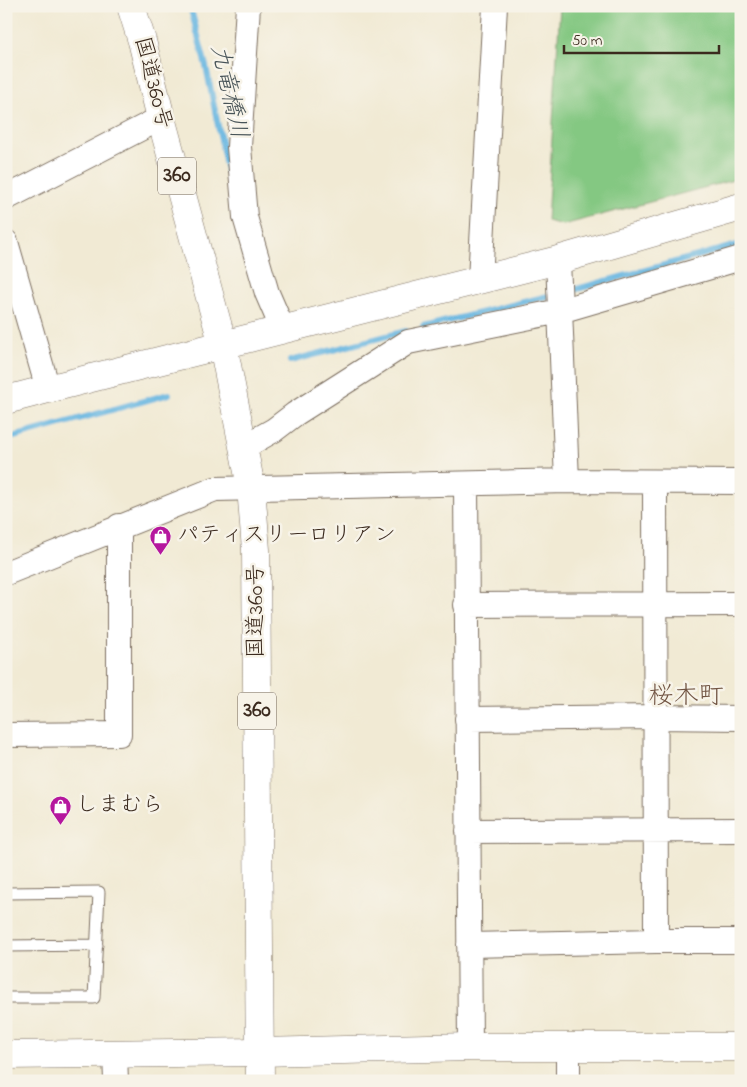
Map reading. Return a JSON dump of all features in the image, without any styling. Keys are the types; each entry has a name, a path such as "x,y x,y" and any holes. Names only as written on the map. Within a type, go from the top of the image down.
{"main road":[{"name":"国道360号","path":"131,6 223,344 250,487 256,550 260,1081"},
{"path":"6,400 558,260 741,207"},
{"path":"6,1055 470,1047 741,1047"}],"street":[{"path":"248,6 240,147 245,217 266,293 283,330"},
{"path":"480,280 495,6"},
{"path":"6,198 160,118"},
{"path":"6,242 48,389"},
{"path":"242,448 274,430 295,414 408,342 560,311 741,258"},
{"path":"558,260 567,481"},
{"path":"6,573 215,488 567,481 741,482"},
{"path":"655,482 656,941"},
{"path":"466,484 470,1047"},
{"path":"6,735 119,734 119,526"},
{"path":"466,605 741,604"},
{"path":"467,719 741,718"},
{"path":"468,831 741,830"},
{"path":"469,945 741,941"},
{"path":"568,1048 568,1081"},
{"path":"116,1054 116,1081"}],"lane":[{"path":"6,893 99,892 94,998 6,998"},
{"path":"6,946 97,945"}],"green space":[{"path":"560,6 741,6 741,178 563,225 547,221"}],"waterway":[{"name":"九竜橋川","path":"190,6 206,66 230,185"},
{"path":"573,290 741,244"},
{"path":"423,327 548,296"},
{"path":"290,361 406,331"},
{"path":"6,439 169,394"}],"place":[{"name":"パティスリーロリアン","path":"161,555"},
{"name":"しまむら","path":"60,825"}],"district":[{"name":"桜木町","path":"686,697"}]}
